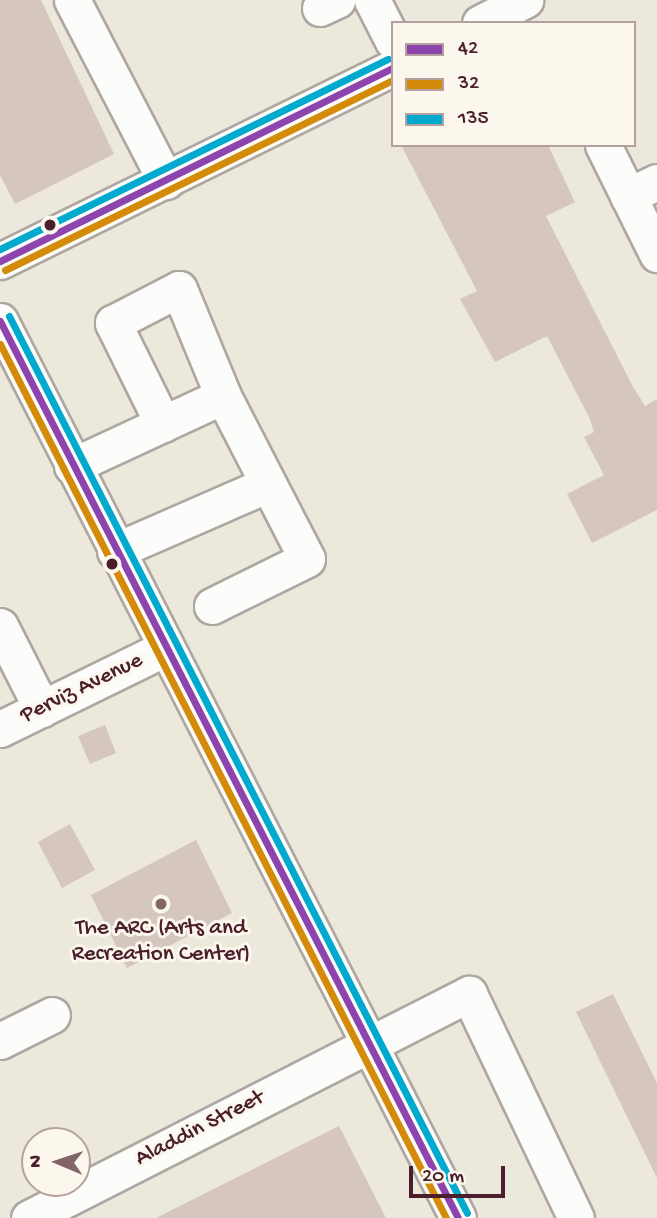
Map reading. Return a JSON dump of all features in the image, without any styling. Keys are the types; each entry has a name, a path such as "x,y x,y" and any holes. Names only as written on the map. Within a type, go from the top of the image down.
{"street":[{"path":"72,0 166,180"},
{"path":"372,0 391,37"},
{"path":"484,21 527,0 540,21"},
{"path":"0,261 391,69"},
{"path":"605,147 642,189 657,254"},
{"path":"163,424 113,323 178,289 223,396 307,559 212,606"},
{"path":"0,321 163,649 371,1041 457,1218"},
{"path":"72,466 223,396"},
{"path":"115,551 268,484"},
{"path":"0,626 42,709"},
{"name":"Perviz Avenue","path":"0,729 163,649"},
{"name":"Aladdin Street","path":"29,1218 371,1041 469,994 576,1218"},
{"path":"0,1041 52,1014"}],"building":[{"path":"0,0 41,0 114,154 15,204 0,175"},
{"path":"402,147 549,147 575,202 546,216 632,385 645,406 657,399 657,510 592,543 567,494 604,475 584,437 594,432 590,419 547,336 495,362 460,299 477,291"},
{"path":"105,725 116,753 90,764 78,736"},
{"path":"70,824 95,870 62,888 38,842"},
{"name":"The ARC (Arts and Recreation Center)","path":"196,840 232,913 127,968 91,895"},
{"path":"613,994 657,1083 657,1178 576,1012"},
{"path":"339,1126 386,1218 156,1218"}],"transit line":[{"name":"135","path":"0,249 388,59"},
{"name":"42","path":"0,261 391,69"},
{"name":"32","path":"5,270 391,81"},
{"name":"135","path":"9,316 467,1213"},
{"name":"42","path":"0,321 458,1218"},
{"name":"32","path":"0,344 446,1218"}],"place":[{"name":"The ARC (Arts and Recreation Center)","path":"161,904"}]}
